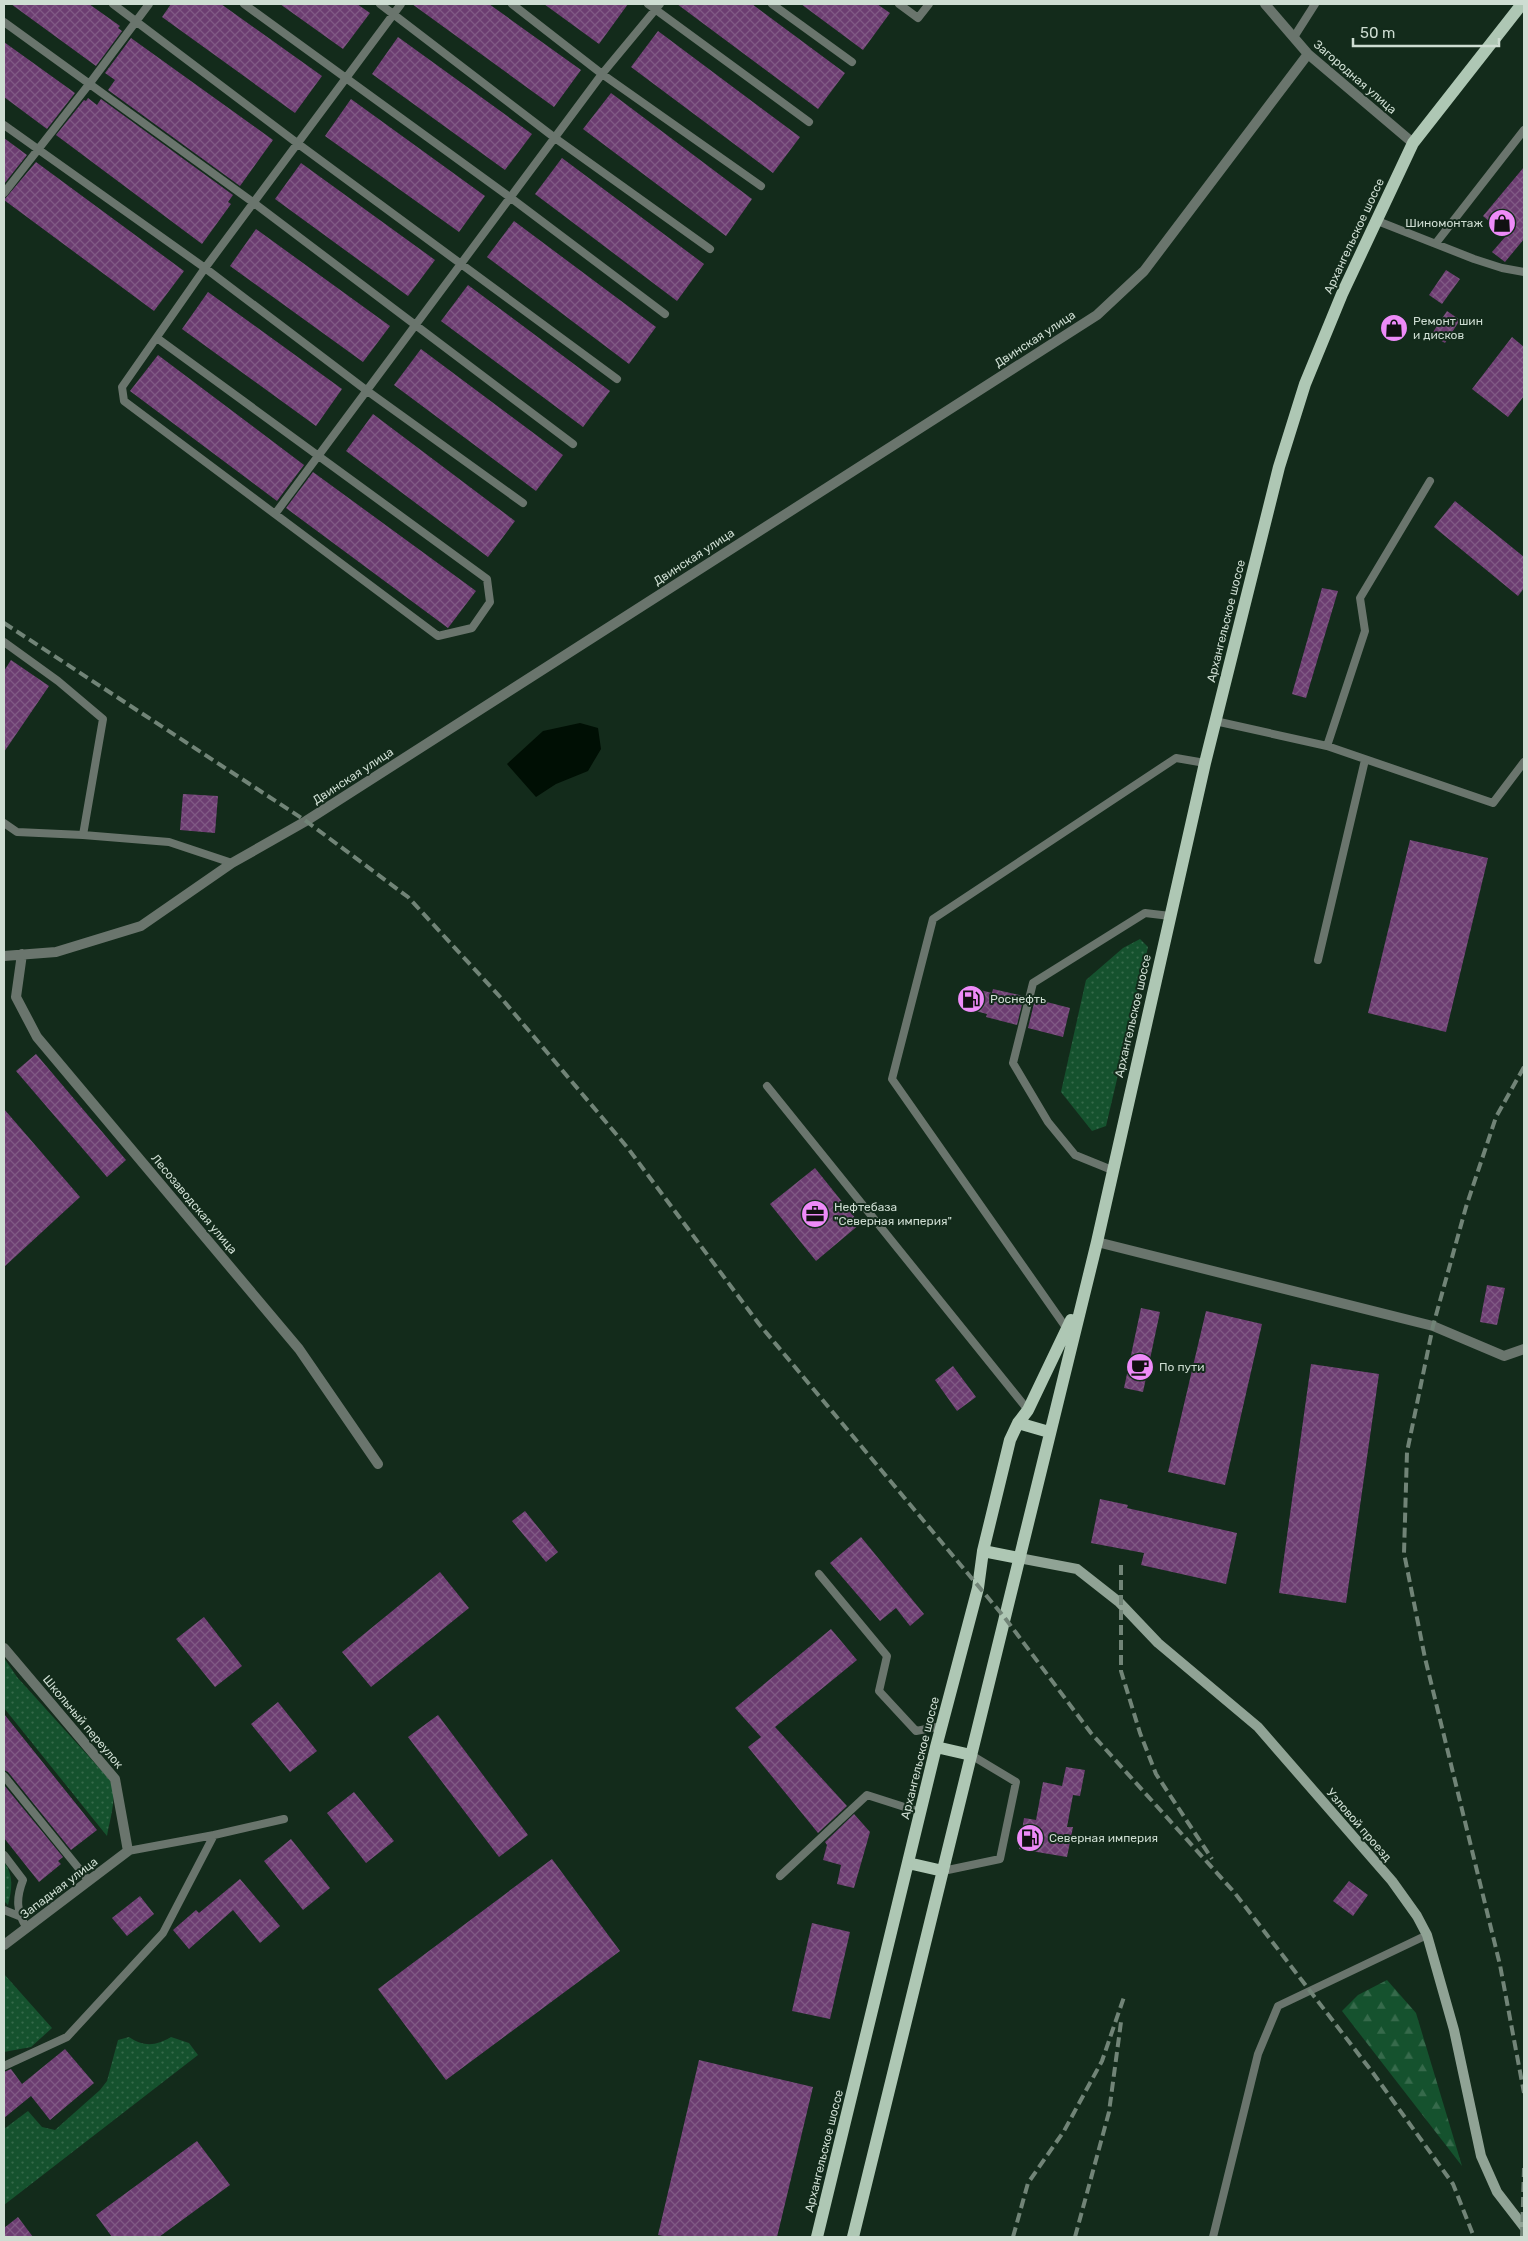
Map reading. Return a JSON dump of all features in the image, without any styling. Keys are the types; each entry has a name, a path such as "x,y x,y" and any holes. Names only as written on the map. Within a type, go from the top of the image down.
{"main road":[{"name":"Архангельское шоссе","path":"854,2237 1096,1242 1205,763 1279,467 1305,384 1375,220 1413,143 1522,4"},
{"name":"Архангельское шоссе","path":"817,2237 936,1747 978,1588 983,1550 1010,1440 1018,1423 1028,1410 1082,1297"},
{"path":"1018,1423 1049,1432"},
{"path":"983,1550 1019,1558"},
{"path":"936,1747 971,1755"},
{"path":"908,1863 943,1871"}],"street":[{"name":"Загородная улица","path":"1265,4 1308,54 1413,143"},
{"name":"Двинская улица","path":"4,956 56,952 141,926 232,863 314,816 1097,315 1144,271 1308,54"},
{"name":"Лесозаводская улица","path":"22,954 16,997 37,1037 299,1349 378,1464"},
{"path":"1096,1242 1433,1326 1504,1356 1524,1349"},
{"name":"Узловой проезд","path":"1019,1558 1077,1569 1119,1602 1158,1643 1258,1727 1392,1882 1417,1916 1427,1935 1454,2030 1481,2156 1497,2192 1524,2227"},
{"name":"Школьный переулок","path":"4,1648 115,1778 128,1851"},
{"name":"Западная улица","path":"4,1945 128,1851"}],"lane":[{"path":"113,4 297,143 617,379"},
{"path":"4,193 90,84 149,4"},
{"path":"244,4 511,198 666,314"},
{"path":"380,4 555,138 710,249"},
{"path":"157,338 487,579 490,602 472,628 438,636 124,401 122,386 205,268 401,4"},
{"path":"512,4 602,74 762,186"},
{"path":"648,4 658,7 809,122"},
{"path":"772,4 852,62"},
{"path":"899,4 918,18 929,4"},
{"path":"1294,37 1315,4"},
{"path":"275,514 602,74 658,7"},
{"path":"4,22 254,203 414,326 573,444"},
{"path":"4,125 205,268 366,390 524,503"},
{"path":"1436,243 1524,130"},
{"path":"1375,220 1474,259 1502,268 1524,272"},
{"path":"1327,746 1365,631 1360,598 1430,481"},
{"path":"4,642 58,681 103,719 83,834"},
{"path":"1215,721 1327,746 1493,802 1524,762"},
{"path":"1067,1329 892,1079 933,919 1176,758 1205,763"},
{"path":"1318,960 1365,760"},
{"path":"4,823 17,832 83,834 169,842 232,863"},
{"path":"1112,1170 1074,1155 1048,1122 1013,1063 1033,983 1145,913 1170,916"},
{"path":"767,1086 1028,1410"},
{"path":"819,1574 887,1656 878,1691 916,1731 942,1726"},
{"path":"943,1871 968,1868 1000,1859 1016,1782 971,1755"},
{"path":"4,1776 89,1881"},
{"path":"780,1876 867,1795 917,1811"},
{"path":"128,1851 214,1835 284,1819"},
{"path":"4,2066 67,2036 163,1933 214,1835"},
{"path":"4,1855 23,1880 17,1900 19,1916 27,1928"},
{"path":"4,1910 19,1916"},
{"path":"1213,2237 1258,2054 1278,2006 1427,1935"}],"green space":[{"path":"1140,939 1148,947 1106,1126 1092,1131 1061,1092 1086,980 1123,948"},
{"path":"4,1658 17,1677 110,1780 113,1800 107,1836 4,1708"},
{"path":"4,1862 11,1877 8,1905 4,1901"},
{"path":"4,1974 52,2028 31,2047 4,2052"},
{"path":"1387,1980 1416,2013 1462,2166 1342,2011 1358,1995"},
{"path":"129,2037 145,2044 155,2044 171,2037 189,2043 198,2055 4,2205 4,2129 28,2111 42,2127 55,2130 100,2090 107,2081 118,2040"}],"shaded area":[{"path":"580,723 598,728 601,749 588,771 556,784 536,797 507,764 543,731"}],"building":[{"path":"11,4 89,4 120,26 118,28 122,31 96,66"},
{"path":"171,4 221,4 322,76 295,113 162,17"},
{"path":"280,4 357,4 370,13 343,49"},
{"path":"412,4 489,4 581,70 554,107"},
{"path":"544,4 628,4 599,44"},
{"path":"677,4 752,4 845,73 818,109"},
{"path":"801,4 877,4 890,13 863,50"},
{"path":"658,31 800,137 773,173 631,67"},
{"path":"398,37 532,134 505,170 372,74"},
{"path":"131,38 273,140 240,186 108,90 115,80 105,73"},
{"path":"4,42 75,93 47,129 4,97"},
{"path":"611,93 752,199 726,236 583,129"},
{"path":"88,98 97,105 101,99 233,195 228,202 231,204 202,244 56,135 84,100 86,101"},
{"path":"351,99 485,196 459,232 325,136"},
{"path":"4,138 27,155 4,184"},
{"path":"562,158 704,264 677,301 535,194"},
{"path":"36,162 184,271 154,311 4,200"},
{"path":"301,163 435,260 408,296 275,199"},
{"path":"1524,167 1524,239 1505,262 1492,252 1506,236 1483,216"},
{"path":"514,221 656,327 629,364 487,257"},
{"path":"256,229 390,326 363,362 230,266"},
{"path":"1446,270 1460,279 1442,304 1429,295"},
{"path":"468,285 610,391 583,427 441,321"},
{"path":"208,292 342,389 316,426 182,329"},
{"path":"1447,311 1460,320 1445,343 1431,335"},
{"path":"1512,337 1524,347 1524,396 1508,417 1472,389"},
{"path":"421,349 563,455 536,491 394,385"},
{"path":"158,355 304,465 277,501 130,391"},
{"path":"373,414 515,521 488,557 346,451"},
{"path":"313,472 476,591 448,628 286,508"},
{"path":"1455,501 1524,557 1524,588 1518,596 1434,527"},
{"path":"1322,588 1338,591 1306,698 1292,694"},
{"path":"11,660 49,686 4,752 4,671"},
{"path":"183,794 218,796 215,833 180,830"},
{"path":"1410,840 1488,858 1446,1032 1368,1013"},
{"path":"965,986 992,993 993,989 1024,996 1017,1025 986,1017 987,1014 960,1007"},
{"path":"1035,999 1070,1008 1063,1037 1028,1028"},
{"path":"36,1054 126,1160 107,1177 16,1071"},
{"path":"4,1109 80,1197 4,1267"},
{"name":"Нефтебаза \"Северная империя\"","path":"815,1168 860,1224 816,1261 770,1204"},
{"path":"1487,1285 1505,1288 1497,1325 1480,1322"},
{"path":"1141,1308 1160,1312 1143,1392 1124,1388"},
{"path":"1206,1311 1262,1324 1225,1485 1168,1472"},
{"path":"1311,1364 1379,1374 1346,1603 1279,1593"},
{"path":"953,1366 976,1397 957,1411 935,1380"},
{"path":"1100,1499 1128,1505 1127,1508 1237,1533 1226,1584 1141,1565 1144,1553 1091,1543"},
{"path":"525,1511 558,1552 546,1562 512,1521"},
{"path":"861,1537 924,1614 910,1626 896,1608 880,1621 830,1563"},
{"path":"440,1572 469,1608 371,1687 342,1652"},
{"path":"204,1617 242,1666 215,1687 176,1639"},
{"path":"831,1629 857,1660 775,1727 847,1806 818,1833 748,1747 761,1737 735,1708"},
{"path":"278,1702 317,1751 290,1772 251,1724"},
{"path":"4,1714 97,1830 71,1850 8,1772 4,1770"},
{"path":"438,1715 528,1835 499,1857 408,1737"},
{"path":"1066,1767 1085,1770 1080,1796 1073,1795 1067,1827 1073,1827 1067,1857 1019,1849 1024,1818 1036,1820 1043,1782 1062,1786"},
{"path":"4,1785 63,1857 58,1861 61,1864 39,1882 4,1838"},
{"path":"354,1792 394,1841 366,1863 327,1813"},
{"path":"854,1814 870,1832 854,1888 837,1884 841,1865 823,1860 827,1845 825,1842"},
{"path":"291,1839 330,1888 303,1910 264,1861"},
{"path":"552,1859 620,1951 446,2080 378,1989"},
{"path":"240,1879 280,1926 260,1943 233,1910 189,1949 173,1930 196,1910 199,1913"},
{"path":"1349,1881 1368,1895 1353,1916 1333,1901"},
{"path":"140,1896 154,1914 127,1936 112,1918"},
{"path":"812,1923 850,1932 830,2019 792,2011"},
{"path":"65,2049 94,2083 50,2120 31,2096 4,2118 4,2072 11,2069 22,2084"},
{"path":"699,2060 813,2087 777,2237 668,2237 658,2235"},
{"path":"197,2141 230,2185 159,2237 112,2237 96,2215"},
{"path":"18,2217 33,2237 4,2237 4,2228"}],"railway":[{"path":"4,623 306,821 408,897 502,999 627,1147 759,1324 1005,1618 1091,1733 1234,1892 1373,2073 1453,2184 1474,2237"},
{"path":"1524,1067 1496,1117 1466,1207 1433,1326 1407,1452 1404,1553 1425,1658 1500,1965 1524,2093"},
{"path":"1121,1565 1121,1671 1140,1733 1156,1774 1212,1859"},
{"path":"1013,2237 1028,2183 1064,2131 1102,2061 1124,1997"},
{"path":"1075,2237 1109,2112 1121,2022"},
{"path":"1522,2237 1524,2168"}],"place":[{"name":"Шиномонтаж","path":"1502,223"},
{"name":"Ремонт шин и дисков","path":"1394,328"},
{"name":"Роснефть","path":"971,999"},
{"name":"Нефтебаза \"Северная империя\"","path":"815,1214"},
{"name":"По пути","path":"1140,1367"},
{"name":"Северная империя","path":"1030,1838"}]}
